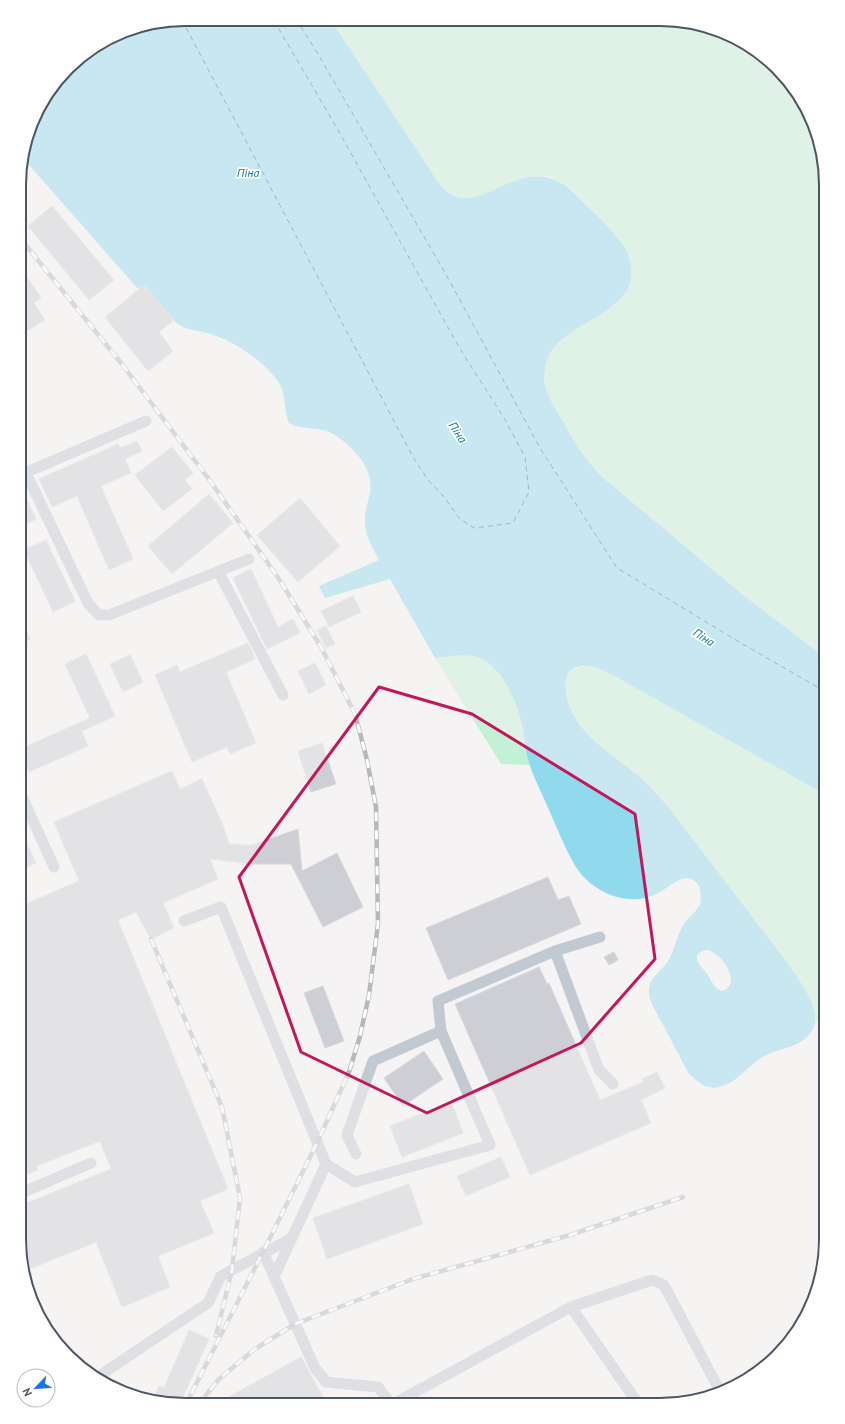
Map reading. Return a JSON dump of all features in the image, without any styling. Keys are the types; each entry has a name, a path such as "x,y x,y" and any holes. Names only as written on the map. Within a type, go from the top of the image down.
{"street":[{"path":"26,473 146,421"},
{"path":"26,480 88,603 99,615 109,615 249,559"},
{"path":"218,571 283,694"},
{"path":"26,805 54,867"},
{"path":"184,921 221,907 326,1164 355,1182 490,1145 441,1031 438,1001 555,951 600,937"},
{"path":"555,951 599,1070 613,1084"},
{"path":"356,1154 347,1135 373,1061 441,1031"},
{"path":"26,1191 91,1163"},
{"path":"274,1277 326,1164"},
{"path":"101,1374 208,1303 220,1276 292,1238"},
{"path":"263,1252 315,1368 326,1382 378,1388 387,1398"},
{"path":"403,1398 571,1307 652,1280 664,1285 718,1387"},
{"path":"571,1307 633,1398"}],"highlighted area":[{"path":"379,687 472,714 635,814 655,959 581,1043 427,1113 301,1052 239,877"}],"green space":[{"path":"335,26 681,27 711,34 731,42 765,65 780,80 803,114 814,144 819,174 819,653 743,595 602,477 580,450 561,420 552,402 546,389 544,379 545,364 551,350 559,341 574,330 615,305 629,257 616,237 565,185 548,177 536,176 518,180 480,196 465,199 449,193 438,182"},
{"path":"454,655 470,656 484,660 498,672 504,680 520,718 529,765 501,764 435,658"},
{"path":"587,666 615,675 819,791 819,1018 813,1028 814,1010 801,984 674,814 646,783 600,746 580,726 569,706 565,690 566,677 577,668"}],"water":[{"name":"Піна","path":"335,26 438,182 449,193 461,198 476,197 516,180 535,176 544,177 565,185 610,229 629,257 631,277 625,293 614,305 566,336 553,348 546,364 544,374 544,382 548,394 575,443 590,464 602,477 743,595 819,653 819,791 615,676 597,668 587,666 577,667 571,670 565,683 567,699 573,714 586,732 603,748 639,776 670,809 785,960 800,981 812,1004 815,1020 808,1036 801,1042 761,1058 736,1079 719,1087 715,1088 707,1086 689,1074 653,1006 649,992 651,981 668,961 682,927 700,904 701,897 698,884 693,880 686,878 652,896 641,899 629,899 618,897 597,888 579,872 561,837 534,777 527,756 522,724 516,704 506,683 492,666 483,660 468,655 435,658 390,579 325,598 319,586 379,560 365,528 365,515 371,484 369,475 366,467 354,451 348,444 333,434 323,430 300,427 289,423 284,396 280,385 264,366 247,352 228,341 182,326 174,321 144,285 138,289 27,163 34,134 42,114 53,96 72,72 96,53 114,42 144,31 164,27","holes":["707,950 719,956 728,969 731,982 728,988 722,991 717,989 700,965 697,958 698,954"]}],"building":[{"path":"52,206 114,280 89,300 28,226"},
{"path":"26,275 41,298 34,303 45,320 26,331"},
{"path":"144,285 174,320 159,332 173,351 148,371 105,317"},
{"path":"137,441 142,451 125,459 131,473 101,486 133,559 109,570 77,496 52,507 39,479 118,444 120,448"},
{"path":"172,447 193,473 185,480 192,489 163,511 135,475"},
{"path":"209,494 233,523 172,574 148,546"},
{"path":"26,498 36,519 26,524"},
{"path":"300,498 340,546 298,582 257,535"},
{"path":"46,540 75,601 53,612 26,554 26,549"},
{"path":"251,569 278,627 293,619 300,633 267,649 233,578"},
{"path":"353,596 361,612 329,627 321,611"},
{"path":"326,626 335,644 326,648 317,630"},
{"path":"26,631 30,639 26,641"},
{"path":"248,643 255,659 226,672 256,743 230,754 227,747 192,762 155,675 177,665 180,672"},
{"path":"86,654 115,716 82,731 88,746 29,772 26,764 26,746 90,718 65,664"},
{"path":"130,655 143,682 123,692 110,664"},
{"path":"315,663 326,685 309,694 298,671"},
{"path":"322,743 336,784 311,792 298,751"},
{"path":"172,771 180,789 202,779 224,828 229,844 252,845 298,829 302,871 337,853 363,907 323,927 291,864 252,864 210,859 218,879 163,903 174,928 151,939 136,912 118,920 228,1189 200,1201 214,1233 158,1256 170,1287 122,1307 96,1242 29,1269 27,1260 26,1203 111,1169 100,1141 37,1166 38,1170 26,1174 26,904 79,881 54,822"},
{"path":"26,842 36,863 26,867"},
{"path":"548,877 558,900 569,896 581,924 448,980 426,928"},
{"path":"614,952 618,960 609,965 604,957"},
{"path":"539,967 547,984 549,983 600,1100 643,1082 642,1079 657,1072 665,1088 641,1100 651,1123 530,1175 455,1004"},
{"path":"323,986 344,1041 325,1048 304,993"},
{"path":"424,1051 443,1079 403,1106 384,1078"},
{"path":"451,1102 463,1133 402,1157 390,1126"},
{"path":"501,1157 510,1177 466,1196 457,1176"},
{"path":"409,1184 423,1224 327,1259 313,1218"},
{"path":"189,1330 209,1339 183,1397 185,1398 155,1395 159,1386 164,1388"},
{"path":"301,1357 324,1398 227,1398"}],"ferry route":[{"path":"185,26 413,457 428,480 445,498 459,518 474,528 513,523 529,492 525,457 504,418 460,349 338,130 277,26"},
{"path":"300,26 448,278 540,448 617,568 819,688"}],"railway":[{"path":"26,245 121,363 208,478 279,579 321,647 355,714 367,760 376,807 378,924 369,995 360,1036 349,1072 317,1143 189,1398"},
{"path":"151,939 222,1107 240,1198 232,1270 216,1336"},
{"path":"204,1398 219,1379 255,1349 295,1324 413,1279 570,1235 683,1197"}]}
